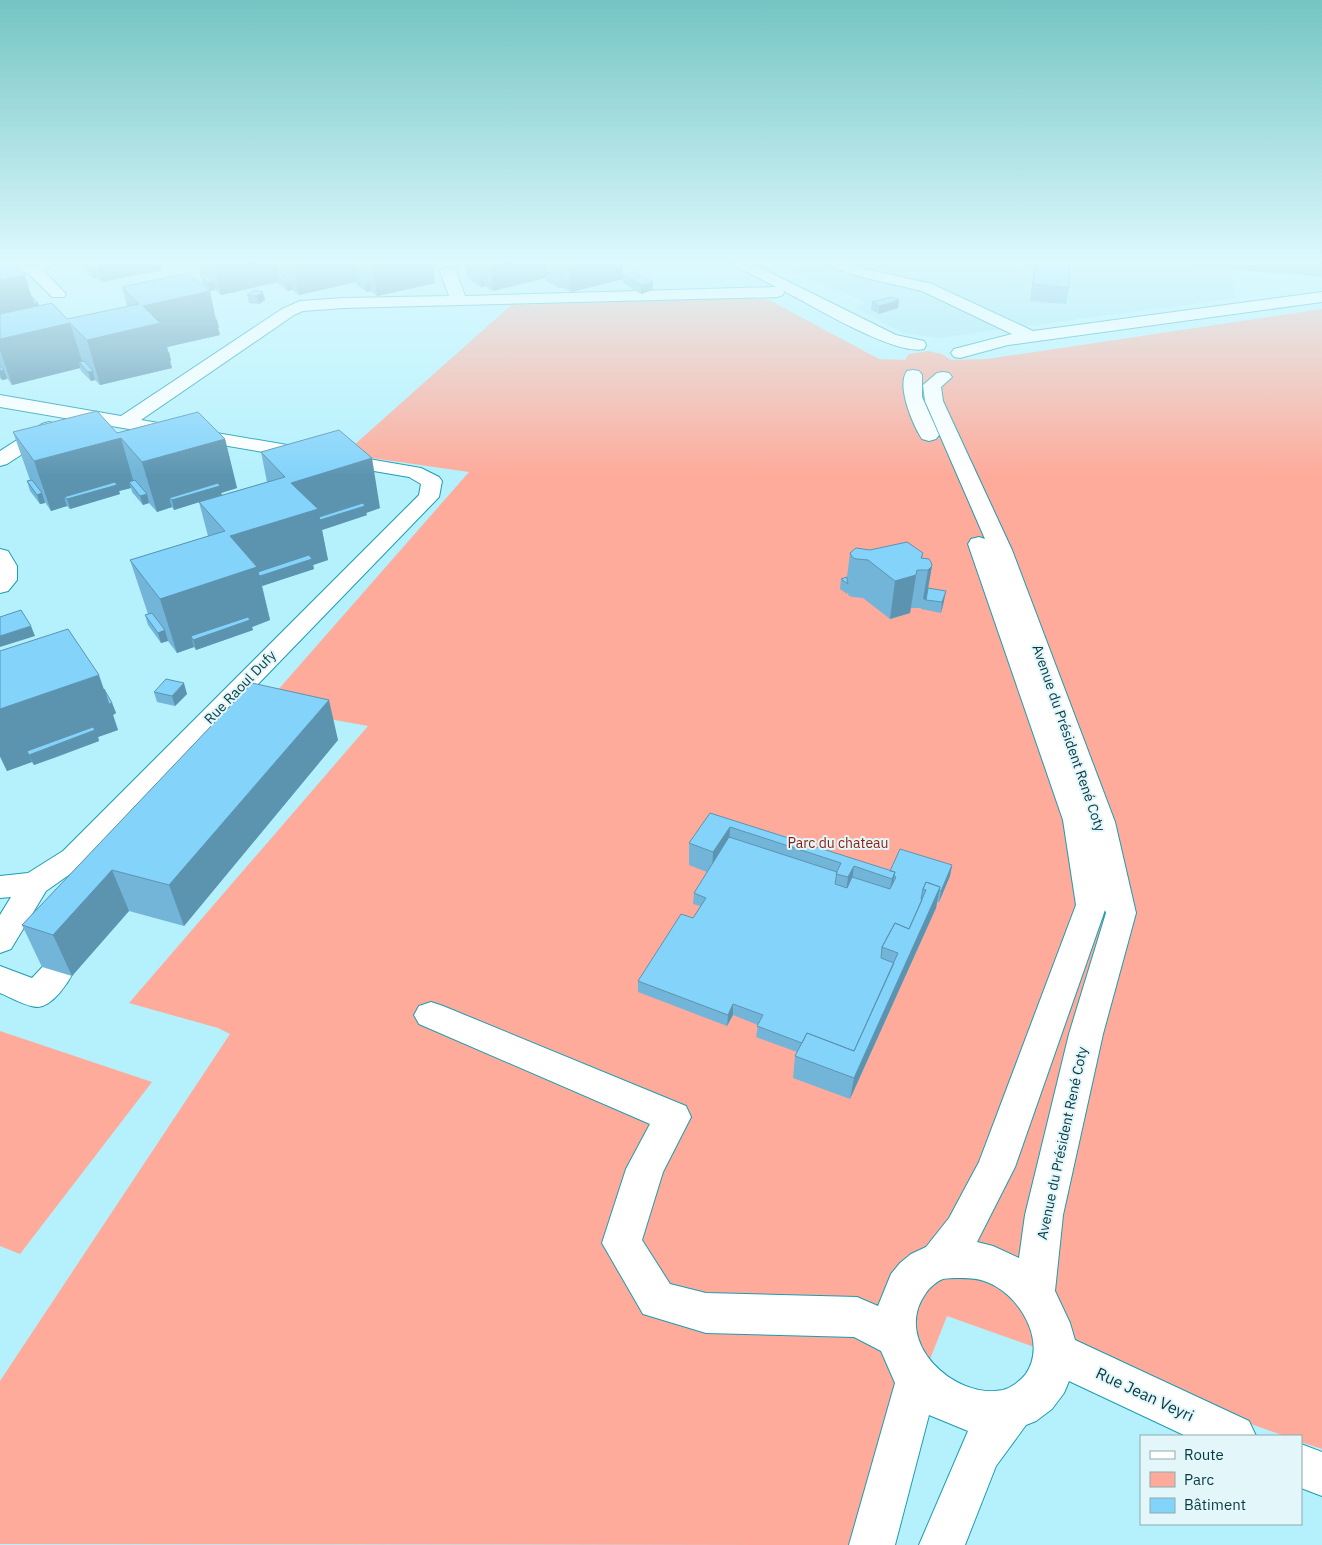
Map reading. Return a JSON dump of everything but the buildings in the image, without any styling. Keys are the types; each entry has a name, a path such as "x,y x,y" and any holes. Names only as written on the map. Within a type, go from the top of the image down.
{"street":[{"path":"0,401 125,422 258,332"},
{"path":"856,332 878,343 899,366 957,373 969,366 968,361 947,349"},
{"path":"877,332 891,339 947,349 1068,332"},
{"path":"1022,332 1032,337"},
{"path":"899,366 900,348 918,345"},
{"name":"Avenue du Président René Coty","path":"899,366 981,548 1077,820 1092,905 996,1167 963,1231 939,1262"},
{"name":"Avenue du Président René Coty","path":"957,373 932,384 934,401 1001,550 1098,812 1120,912 1086,1034 1044,1215 1034,1294"},
{"path":"0,460 72,414"},
{"name":"Rue Raoul Dufy","path":"35,883 73,858 429,497 432,481 414,472 125,422"},
{"path":"0,556 6,566 6,580 0,586"},
{"path":"0,887 35,883"},
{"path":"0,941 35,883"},
{"path":"0,979 37,994 58,972"},
{"path":"431,1015 673,1117 645,1169 622,1243 657,1300 706,1313 857,1317 898,1338"},
{"path":"965,1259 979,1261 999,1267 1018,1279 1034,1294 1046,1312 1053,1332 1056,1353 1052,1372 1042,1389 1029,1402 1010,1411 990,1413 968,1410 940,1398 918,1378 904,1358 898,1338 896,1318 900,1299 908,1282 922,1270 939,1262 965,1259"},
{"name":"Rue Jean Veyri","path":"1056,1353 1232,1435"},
{"path":"872,1545 918,1378"},
{"path":"942,1545 980,1451 1010,1411"},
{"path":"1302,1466 1322,1474"}],"shaded area":[{"path":"901,332 982,332 938,338"}],"green space":[{"name":"Parc du chateau","path":"481,332 829,332 879,359 905,360 909,354 928,351 942,354 951,360 987,359 1167,332 1322,332 1322,1449 1302,1442 1302,1435 1282,1435 947,1316 857,1545 0,1544 0,1381 230,1034 218,1028 129,1003 368,726 263,707 469,472 344,454"},
{"path":"0,1031 152,1082 20,1254 0,1246"}]}
